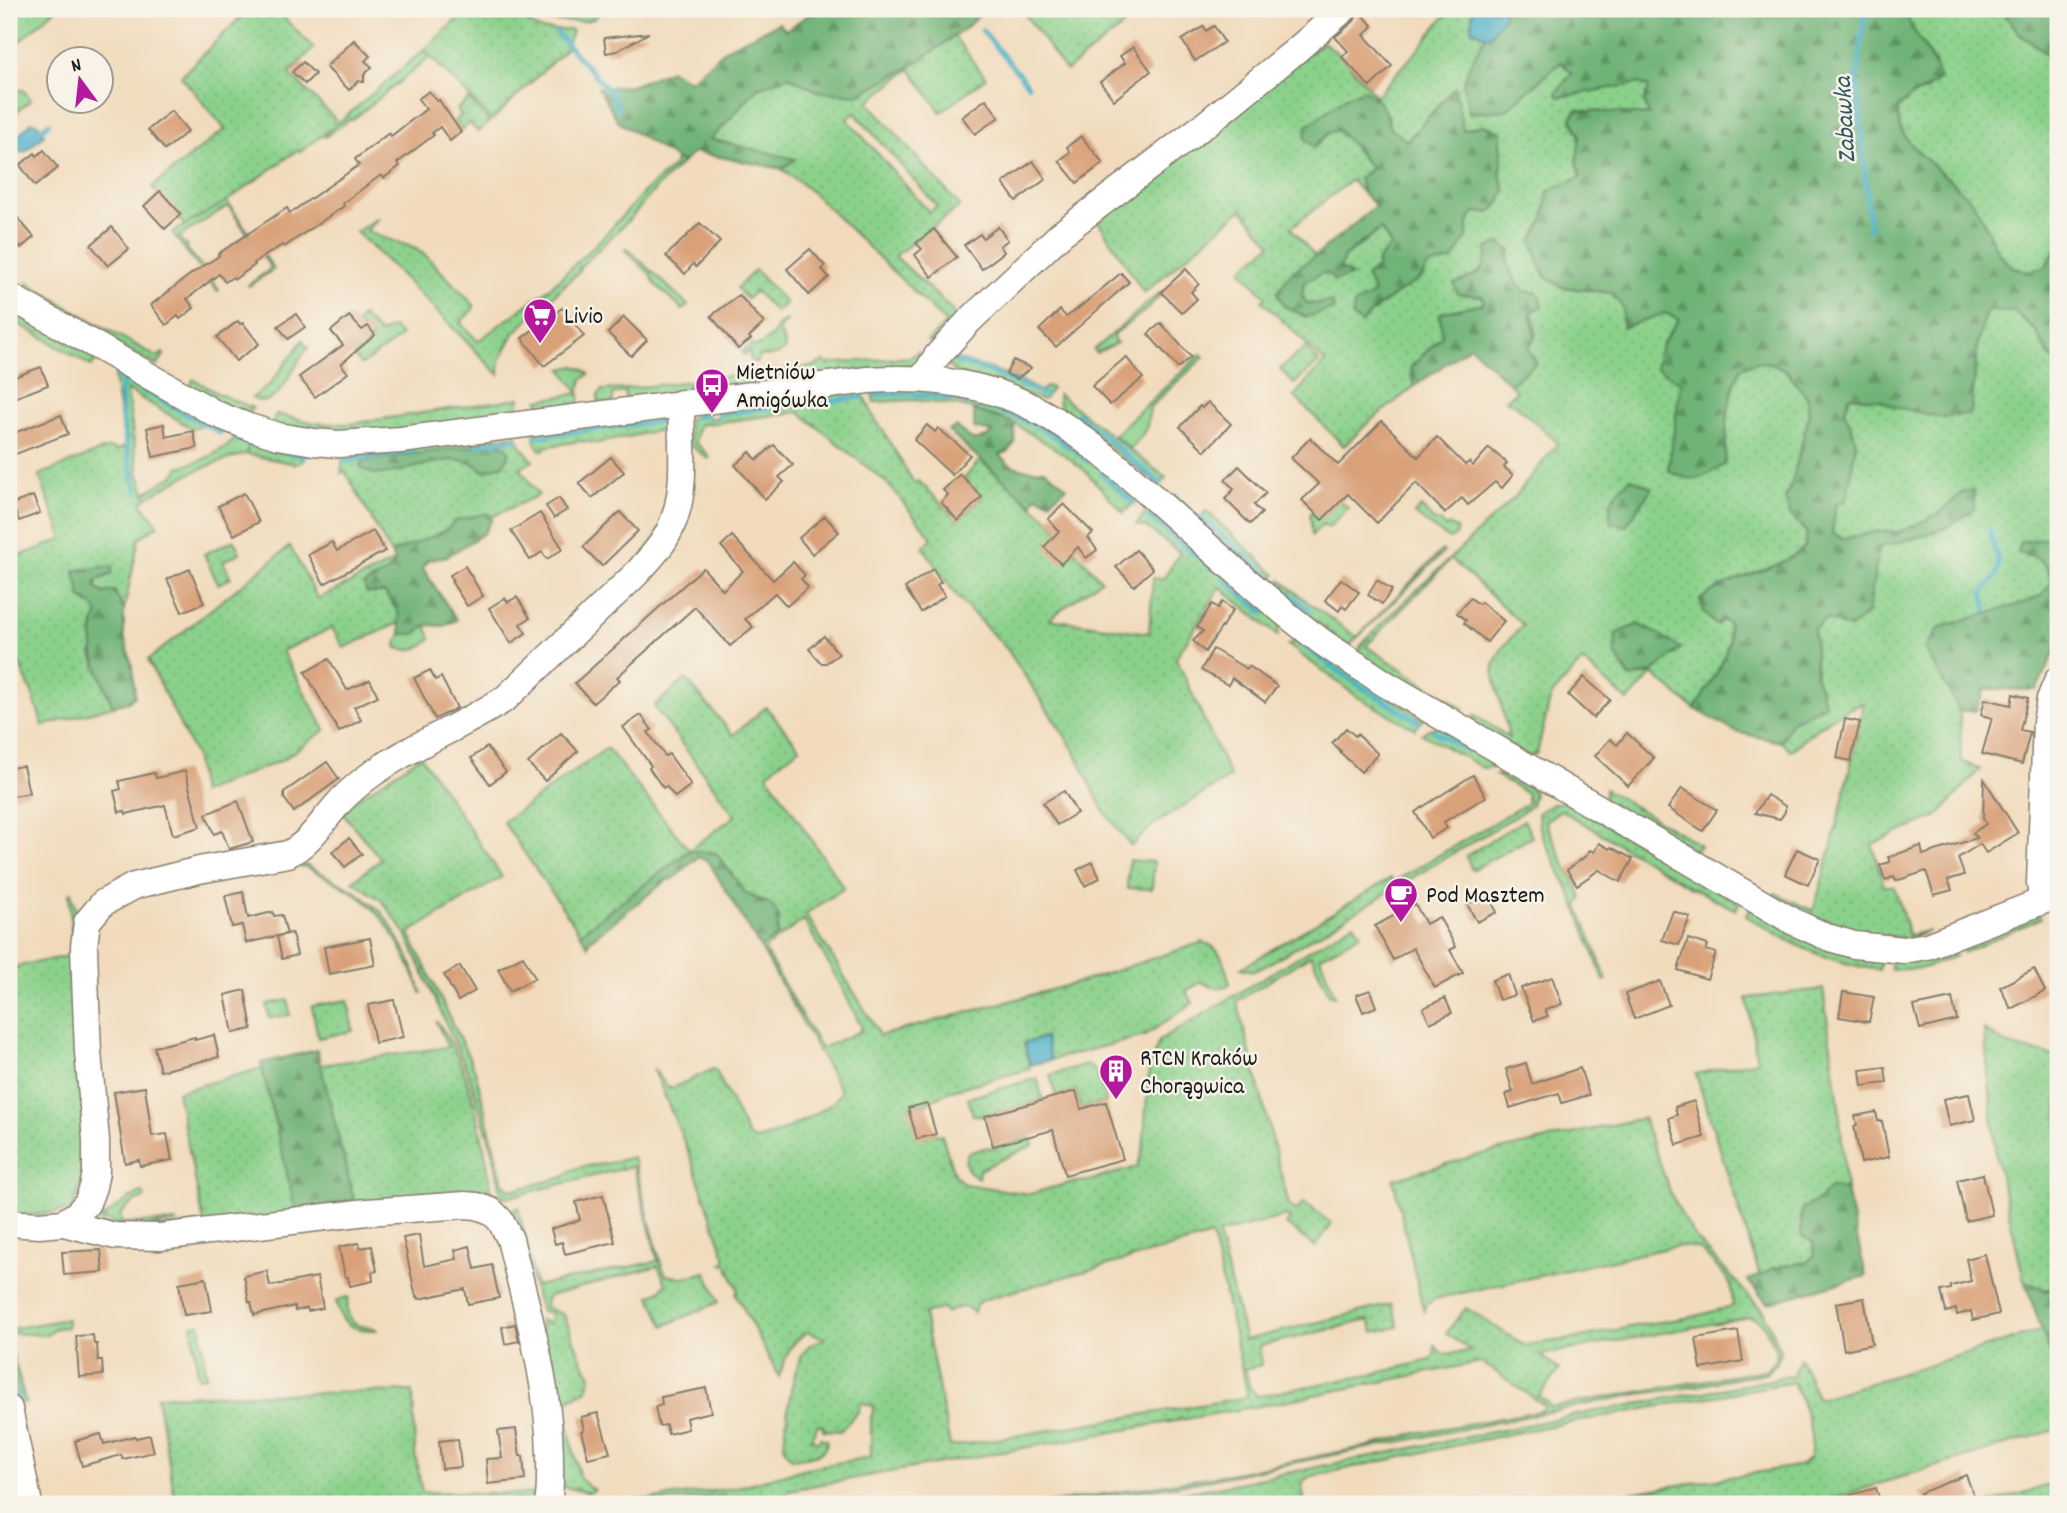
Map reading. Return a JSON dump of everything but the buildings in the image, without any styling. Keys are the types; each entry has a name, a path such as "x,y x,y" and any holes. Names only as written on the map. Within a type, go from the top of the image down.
{"street":[{"path":"923,378 937,356 969,321 1041,251 1119,188 1217,115 1344,9"},
{"path":"9,296 216,414 259,430 314,442 349,444 401,440 868,380 923,378 968,385 1017,400 1057,422 1105,456 1255,587 1335,650 1405,695 1785,917 1853,945 1904,950 1927,946 2050,897 2040,883 2046,722 2050,699 2058,680"},
{"path":"64,1223 87,1203 96,1172 84,946 87,922 95,911 103,902 118,893 154,880 288,854 308,841 346,795 364,780 410,750 506,698 635,575 666,537 679,501 681,403"},
{"path":"9,1223 64,1223 115,1236 137,1237 447,1205 477,1206 491,1211 507,1229 543,1379 550,1442 548,1504"},
{"path":"9,1409 29,1504"}],"green space":[{"path":"9,9 56,9 9,48"},
{"path":"249,9 275,9 314,48 289,73 339,123 227,201 185,226 152,187 225,129 181,76"},
{"path":"468,9 514,9 533,26 542,30 572,30 566,49 492,120 424,50"},
{"path":"525,9 601,9 591,20 568,22 539,19"},
{"path":"817,9 985,9 967,27 912,66 858,95 817,91 789,76 757,88 710,139 795,159 782,169 694,152 682,163 619,122 598,88 631,86 671,70 690,81 727,48 779,23 786,30"},
{"path":"1021,9 1145,9 1066,71"},
{"path":"1450,9 1473,9 1471,29 1486,36 1463,83 1506,110 1561,62 1572,73 1557,93 1560,97 1640,83 1649,87 1644,101 1650,115 1576,110 1571,118 1580,135 1577,163 1581,177 1548,192 1544,218 1532,241 1544,275 1562,287 1612,293 1623,308 1665,313 1680,319 1662,344 1681,383 1675,422 1725,464 1729,403 1741,368 1755,362 1771,363 1786,371 1807,397 1809,415 1785,499 1790,514 1807,533 1805,547 1781,563 1725,585 1700,600 1728,622 1729,642 1720,667 1695,709 1652,674 1628,701 1582,661 1551,696 1537,753 1529,757 1474,725 1474,715 1509,737 1493,671 1500,651 1523,625 1451,559 1366,646 1464,709 1455,713 1357,653 1386,619 1514,498 1558,443 1516,405 1506,400 1516,391 1510,384 1536,363 1528,349 1534,339 1534,321 1507,264 1488,259 1478,272 1455,284 1482,296 1484,303 1442,336 1411,367 1415,386 1369,422 1344,446 1294,396 1325,362 1262,301 1266,297 1241,270 1271,244 1242,209 1144,293 1093,213 1323,42 1342,57 1376,96","holes":["1454,88 1463,130 1484,125 1501,132 1500,174 1505,190 1491,212 1474,213 1468,223 1467,238 1453,259 1428,266 1421,278 1380,305 1361,323 1374,293 1378,260 1391,245 1382,229 1344,257 1340,269 1351,275 1321,273 1304,283 1302,296 1306,303 1332,302 1306,317 1284,306 1277,292 1291,273 1315,256 1291,228 1351,180 1364,194 1359,179 1371,168 1350,142 1337,130 1328,133 1314,147 1365,90 1388,116 1389,127 1407,141"]},
{"path":"1504,9 1904,9 1940,79 1898,107 1899,124 1904,135 1923,157 1971,201 1996,249 2006,262 2017,269 2045,268 2058,246 2058,360 2050,357 2035,330 2014,311 1986,312 1978,341 1971,413 1944,418 1895,407 1880,400 1850,396 1844,411 1856,443 1846,501 1836,503 1832,533 1843,539 1880,531 1900,532 1937,515 1963,492 1974,490 1974,510 1945,528 1879,547 1868,613 1850,628 1826,619 1814,629 1816,676 1825,705 1792,721 1781,742 1736,732 1695,709 1720,667 1729,642 1728,622 1723,620 1716,625 1705,614 1700,600 1725,585 1781,563 1805,547 1807,533 1790,514 1785,499 1809,415 1807,397 1787,371 1771,363 1755,362 1741,368 1729,403 1725,464 1704,476 1691,479 1668,470 1681,383 1655,367 1662,344 1679,319 1665,313 1622,328 1623,308 1612,293 1562,287 1544,275 1532,241 1544,218 1548,191 1581,177 1577,163 1580,135 1571,118 1577,110 1649,115 1644,101 1649,87 1640,83 1559,97 1556,93 1572,73 1561,62 1506,110 1469,113 1463,83 1486,36 1490,35 1504,16"},
{"path":"1904,9 2000,9 2022,36 2058,61 2058,246 2045,268 2021,270 2006,262 1996,249 1971,201 1904,135 1899,124 1898,108 1911,96 1927,90 1936,64 1909,23"},
{"path":"2000,9 2058,9 2058,61 2022,36"},
{"path":"954,36 986,78 941,112 910,69 868,102 960,206 895,256 951,309 957,324 933,344 928,341 946,323 813,193 782,169 794,160 709,139 757,88 789,76 817,91 912,66","holes":["855,113 937,206 929,212 847,119"]},
{"path":"424,50 430,57 352,120 325,137 324,135"},
{"path":"1455,87 1463,130 1484,125 1501,132 1500,174 1505,190 1500,203 1491,212 1474,213 1468,223 1467,238 1453,260 1428,266 1421,278 1380,305 1361,323 1352,317 1354,305 1374,293 1366,276 1377,268 1378,260 1391,245 1381,229 1344,257 1340,269 1352,275 1335,281 1328,273 1321,273 1304,283 1302,296 1306,303 1332,302 1334,309 1306,317 1284,306 1277,292 1291,273 1376,206 1364,194 1359,179 1371,168 1350,142 1337,130 1328,133 1314,147 1305,138 1307,126 1349,95 1365,90 1382,106 1389,127 1407,141"},
{"path":"9,90 23,90 31,100 9,117"},
{"path":"469,99 490,122 478,132 470,123 462,130 454,122 461,115 457,109"},
{"path":"676,158 682,163 579,268 580,271 514,333 500,360 499,375 356,232 379,217 367,231 413,248 426,256 474,305 460,323 478,341 550,288 604,236 646,190 674,166"},
{"path":"227,201 274,269 248,285 270,267 229,207 226,207 179,237 207,272 219,290 217,291 172,233"},
{"path":"1500,243 1511,251 1507,264 1514,279 1524,291 1538,293 1542,306 1531,313 1535,337 1528,349 1536,363 1510,384 1470,346 1415,386 1411,367 1442,336 1440,313 1484,303 1482,296 1458,294 1454,284 1479,272 1485,263 1487,248"},
{"path":"627,248 688,305 683,310 654,283 651,275 625,250"},
{"path":"755,270 786,303 776,312 755,291 747,299 737,288"},
{"path":"28,282 157,357 163,353 164,355 157,366 24,293"},
{"path":"1159,293 1146,310 1113,335 1117,343 1096,353 1094,350"},
{"path":"9,307 96,361 91,366 9,318"},
{"path":"2013,311 2035,330 2050,357 2058,360 2058,533 2050,538 2020,542 2018,553 2031,556 2044,564 2052,581 2043,595 1925,649 1960,711 1961,761 1980,769 1938,816 1872,844 1884,886 1894,886 1909,935 1929,931 1910,939 1842,932 1772,899 1775,893 1813,911 1841,808 1863,703 1843,711 1825,723 1791,751 1781,742 1792,721 1825,705 1816,676 1814,629 1826,619 1868,613 1879,547 1945,528 1974,510 1963,492 1937,515 1900,532 1880,531 1843,539 1832,533 1836,502 1846,500 1856,443 1844,411 1851,396 1880,400 1895,407 1971,413 1978,341 1986,312"},
{"path":"362,316 380,334 393,327 401,335 360,364 354,356 372,340 357,323"},
{"path":"785,321 787,322 780,328 785,350 777,355 760,356 757,362 750,359 750,351 744,355 742,352 752,344 755,347 769,339"},
{"path":"303,340 309,347 278,393 271,399 262,401 252,398 270,384"},
{"path":"1306,347 1319,362 1294,384 1280,369"},
{"path":"918,351 918,365 912,367 705,388 706,379 814,366 824,361 826,364 911,357"},
{"path":"957,353 956,359 1006,374 1040,391 1048,386 1052,389 1043,400 955,373 947,364"},
{"path":"1201,354 1204,357 1150,407 1147,426 1130,449 1114,435"},
{"path":"575,366 589,374 582,380 578,392 562,369"},
{"path":"119,372 222,427 220,433 205,425 193,429 127,390 138,472 147,498 141,502 158,525 139,539 124,610 114,591 103,593 96,588 95,581 75,570 81,598 99,613 92,655 113,706 43,726 9,640 9,560 63,539 39,475 105,449 125,447 114,376"},
{"path":"193,379 219,394 253,408 242,417 189,390"},
{"path":"691,381 679,392 671,395 626,401 625,392 613,394 613,402 598,403 598,395 603,390"},
{"path":"939,388 1031,415 1139,497 1124,513 1084,470 1013,423 948,404 914,400 874,402 872,394 873,390"},
{"path":"860,391 914,483 919,481 958,520 982,498 964,479 980,460 1048,519 1101,580 1049,619 1149,633 1153,578 1163,579 1180,553 1146,527 1136,525 1152,508 1280,622 1278,636 1220,587 1176,658 1230,777 1153,825 1131,846 1103,810 1074,750 1007,649 958,598 923,547 932,538 888,484 799,412 699,425 695,442 710,457 708,459 690,445 688,419 706,409 708,419 718,417 717,407"},
{"path":"580,393 579,404 542,410 538,400"},
{"path":"1058,394 1166,478 1159,486 1070,417 1058,403"},
{"path":"520,398 514,415 362,435 272,425 276,414 315,423 350,424"},
{"path":"974,410 1014,423 1015,443 1000,455 1004,460 1020,468 1045,470 1067,487 1050,501 1036,496 1032,505 948,431 956,427 974,441 987,437 993,432 974,428"},
{"path":"656,417 666,420 673,426 676,434 676,455 670,486 671,428 598,443 580,441 544,447 544,450 540,450 535,442 534,434 544,430"},
{"path":"237,434 302,452 305,455 303,461 296,464 246,454 249,444 235,440"},
{"path":"517,435 520,444 533,461 520,468 539,495 413,553 445,602 344,648 332,628 282,651 325,730 282,760 201,793 195,755 148,660 290,546 318,599 395,561 345,471 341,473 343,455"},
{"path":"235,440 249,444 246,454 194,472 147,498 145,493 177,473 178,467 208,457"},
{"path":"495,443 506,446 510,453 503,465 484,471 470,462 454,460 384,474 370,473 360,466 363,461"},
{"path":"1631,478 1652,488 1626,526 1611,523 1611,502"},
{"path":"670,486 674,500 664,531 641,561 605,597 603,595 654,541 673,500"},
{"path":"1340,501 1348,508 1328,528 1323,524 1312,535 1310,513"},
{"path":"1421,507 1434,521 1457,529 1456,535 1450,539 1414,514"},
{"path":"1206,511 1276,575 1270,581 1265,581 1195,523"},
{"path":"488,513 492,519 484,533 448,556 428,560 422,568 457,620 444,626 426,625 416,634 401,634 398,612 385,593 367,593 364,585 390,570 395,561 391,553 445,531 455,521"},
{"path":"2058,533 2058,651 2052,657 2036,690 1985,689 1976,711 1960,711 1925,649 1940,627 2027,602 2042,595 2052,581 2050,574 2041,561 2018,553 2020,542 2050,538"},
{"path":"234,540 240,553 223,561 231,578 218,584 204,554"},
{"path":"1442,550 1444,552 1348,646 1275,591 1281,580 1357,637"},
{"path":"112,566 112,574 96,581 96,588 103,593 114,591 124,610 124,636 133,669 135,696 128,702 113,706 93,649 92,637 98,613 81,598 75,570"},
{"path":"1638,624 1681,648 1652,673 1630,678 1615,654 1616,634"},
{"path":"426,625 431,638 424,645 411,649 397,648 401,634 416,634"},
{"path":"1302,639 1424,719 1415,729 1359,698 1288,645"},
{"path":"686,679 733,735 766,707 800,748 767,774 844,888 806,914 879,1036 1084,981 1203,942 1215,949 1222,958 1230,984 1216,988 1202,982 1186,991 1193,1003 1144,1036 1051,1060 1045,1037 1024,1043 1030,1069 952,1090 927,1103 909,1108 936,1134 942,1135 954,1174 964,1184 1030,1194 1137,1167 1143,1150 1149,1069 1159,1041 1354,923 1361,934 1320,957 1335,996 1329,994 1311,955 1237,1001 1289,1205 1296,1211 1304,1202 1332,1224 1315,1247 1286,1224 1290,1218 1286,1216 1218,1234 1245,1340 1392,1304 1398,1327 1373,1332 1369,1320 1260,1346 1261,1365 1245,1369 1250,1388 1257,1396 1430,1360 1435,1353 1434,1345 1443,1354 1471,1351 1446,1333 1466,1308 1524,1345 1692,1317 1733,1306 1731,1286 1726,1277 1701,1250 1677,1246 1434,1299 1425,1306 1424,1313 1393,1179 1482,1154 1643,1118 1671,1194 1685,1221 1698,1241 1763,1311 1781,1351 1777,1363 1765,1373 1638,1394 1199,1482 1050,1504 1042,1504 1234,1473 1373,1445 1417,1433 1540,1411 1544,1409 1544,1405 1481,1362 1259,1406 789,1490 782,1498 782,1504 726,1504 724,1496 641,1504 590,1504 734,1488 807,1468 871,1457 871,1417 875,1407 861,1402 858,1412 840,1431 823,1430 824,1427 818,1424 811,1439 818,1442 820,1438 827,1440 820,1453 793,1459 788,1454 784,1447 786,1423 798,1364 810,1345 825,1338 807,1332 800,1337 789,1352 779,1377 736,1294 738,1290 727,1265 722,1264 726,1259 689,1153 653,1068 666,1085 673,1088 713,1069 716,1071 748,1136 755,1140 803,1121 836,1098 841,1091 760,947 777,935 716,853 689,851 580,933 503,822 607,748 689,850 735,816 654,706","holes":["804,920 861,1026 861,1031 822,1048 765,951 766,947","1212,1236 1248,1397 950,1446 924,1314 944,1308 946,1313 964,1307 974,1313 976,1305 982,1300","1750,1317 1764,1326 1777,1354 1774,1362 1765,1370 1550,1407 1539,1396 1559,1370 1541,1355"]},
{"path":"1438,726 1501,766 1483,768 1422,734"},
{"path":"421,756 502,877 409,933 475,1070 503,1183 514,1190 564,1177 577,1168 633,1157 666,1275 682,1278 706,1272 719,1302 664,1326 650,1296 666,1284 658,1266 549,1296 546,1300 545,1307 564,1315 583,1363 591,1375 587,1390 563,1403 580,1479 594,1490 589,1493 565,1487 561,1483 540,1320 550,1324 551,1313 541,1311 510,1212 518,1207 536,1286 658,1261 633,1166 502,1197 492,1148 468,1072 406,934 382,901 353,881 381,859 340,810"},
{"path":"1512,774 1530,786 1534,794 1531,805 1521,813 1263,967 1253,971 1241,968 1391,878 1393,882 1527,803 1527,793 1496,775"},
{"path":"1605,789 1700,845 1696,851 1604,800"},
{"path":"1566,801 1739,903 1736,910 1689,886 1561,810 1545,821 1582,898 1578,905 1607,980 1604,981 1571,894 1539,826 1538,813 1552,804"},
{"path":"1524,820 1532,837 1472,870 1466,856"},
{"path":"689,851 716,853 746,894 771,904 779,916 777,936 760,947 708,861 698,857 673,879 667,880 589,941 588,946 580,933"},
{"path":"1129,860 1154,862 1152,889 1127,888"},
{"path":"304,864 355,891 381,911 408,955 422,994 400,946 377,913 346,888 306,867 299,867"},
{"path":"71,892 77,913 92,1153 72,1210 9,1218 9,968 73,955"},
{"path":"1751,908 1877,958 1880,963 1879,970 1825,957 1794,943 1746,916"},
{"path":"2036,911 2041,918 1963,953 1965,944"},
{"path":"1948,948 1956,956 1924,968 1891,970 1891,962 1895,959"},
{"path":"1823,989 1839,1105 1846,1190 1831,1187 1819,1200 1813,1242 1815,1254 1808,1262 1772,1268 1760,1276 1696,1074 1757,1061 1747,998"},
{"path":"288,1000 290,1015 269,1018 267,1004"},
{"path":"348,1000 353,1031 318,1038 312,1006"},
{"path":"436,1021 448,1037 466,1077 488,1167 491,1187 489,1195 484,1197 476,1194 440,1194 386,1199 356,1208 147,1234 114,1232 91,1225 93,1221 109,1215 102,1219 104,1225 129,1228 204,1223 177,1092 262,1068 296,1211 354,1200 320,1065 448,1047"},
{"path":"1984,1030 2008,1045 2058,1057 2058,1286 2045,1290 2024,1280 1996,1156"},
{"path":"317,1050 354,1200 296,1211 261,1063"},
{"path":"1084,1065 1097,1074 1106,1102 1081,1109 1076,1091 1056,1096 1050,1075"},
{"path":"1037,1078 1043,1100 985,1116 973,1115 968,1098"},
{"path":"1031,1138 1033,1145 979,1170 978,1178 967,1167 965,1161 968,1153"},
{"path":"1831,1187 1846,1190 1866,1276 1768,1303 1747,1280 1772,1268 1807,1262 1815,1255 1813,1242 1801,1236 1801,1214 1803,1208 1819,1200"},
{"path":"141,1192 145,1198 125,1209 120,1216 122,1223 177,1222 132,1229 102,1219 128,1199"},
{"path":"2024,1280 2045,1290 2058,1286 2058,1376"},
{"path":"349,1298 347,1307 350,1319 361,1326 377,1330 355,1328 345,1321 336,1301"},
{"path":"67,1319 67,1327 56,1328 47,1335 9,1331 9,1329"},
{"path":"200,1324 206,1376 198,1377 192,1325"},
{"path":"2042,1330 2058,1376 2058,1429 1833,1498 1836,1504 1695,1504 1695,1501 1681,1499 1628,1504 1574,1504 1802,1464 1808,1460 1811,1452 1810,1432 1793,1382 1529,1430 1312,1476 1305,1479 1302,1487 1305,1504 1102,1504 1217,1487 1591,1412 1784,1376 1792,1377 1800,1358 1818,1399"},
{"path":"9,1341 26,1403 13,1404 9,1388"},
{"path":"413,1391 415,1453 422,1492 539,1494 543,1504 525,1504 524,1501 514,1500 508,1504 444,1504 428,1499 425,1504 176,1504 157,1396"},
{"path":"2058,1482 2058,1504 1987,1504 2049,1485"},
{"path":"558,1502 590,1504 556,1504"}],"water":[{"path":"1473,9 1504,9 1504,16 1490,35 1486,36 1471,29"},
{"path":"32,122 38,124 44,135 26,151 15,153 10,143"},
{"path":"1045,1037 1051,1060 1030,1065 1024,1043"}],"waterway":[{"name":"Zabawka","path":"1865,9 1857,81 1870,230"},
{"path":"1864,16 1877,9"},
{"path":"2050,9 2058,15"},
{"path":"982,30 1028,85"},
{"path":"556,32 610,92 618,108"},
{"path":"41,130 49,123"},
{"path":"955,361 983,369 1045,395"},
{"path":"116,375 220,433"},
{"path":"123,379 125,435 138,491"},
{"path":"876,395 926,395 998,410 1064,442 1063,444 1075,450 1088,462"},
{"path":"718,414 862,397"},
{"path":"1077,414 1161,484"},
{"path":"695,417 707,416"},
{"path":"535,437 661,421"},
{"path":"235,439 304,457"},
{"path":"475,444 517,439"},
{"path":"344,461 414,451"},
{"path":"1101,473 1134,503"},
{"path":"1174,496 1187,507"},
{"path":"1149,517 1211,568"},
{"path":"1201,518 1268,575"},
{"path":"1987,610 1983,593 1998,569 1990,530"},
{"path":"1223,578 1264,613"},
{"path":"1281,587 1309,610"},
{"path":"1301,644 1354,682 1419,722"},
{"path":"1434,731 1466,750"},
{"path":"9,1373 17,1404"},
{"path":"9,1470 11,1491"}],"place":[{"name":"Livio","path":"540,345"},
{"name":"Mietniów Amigówka","path":"712,415"},
{"name":"Pod Masztem","path":"1401,924"},
{"name":"RTCN Kraków Chorągwica","path":"1116,1101"}]}
